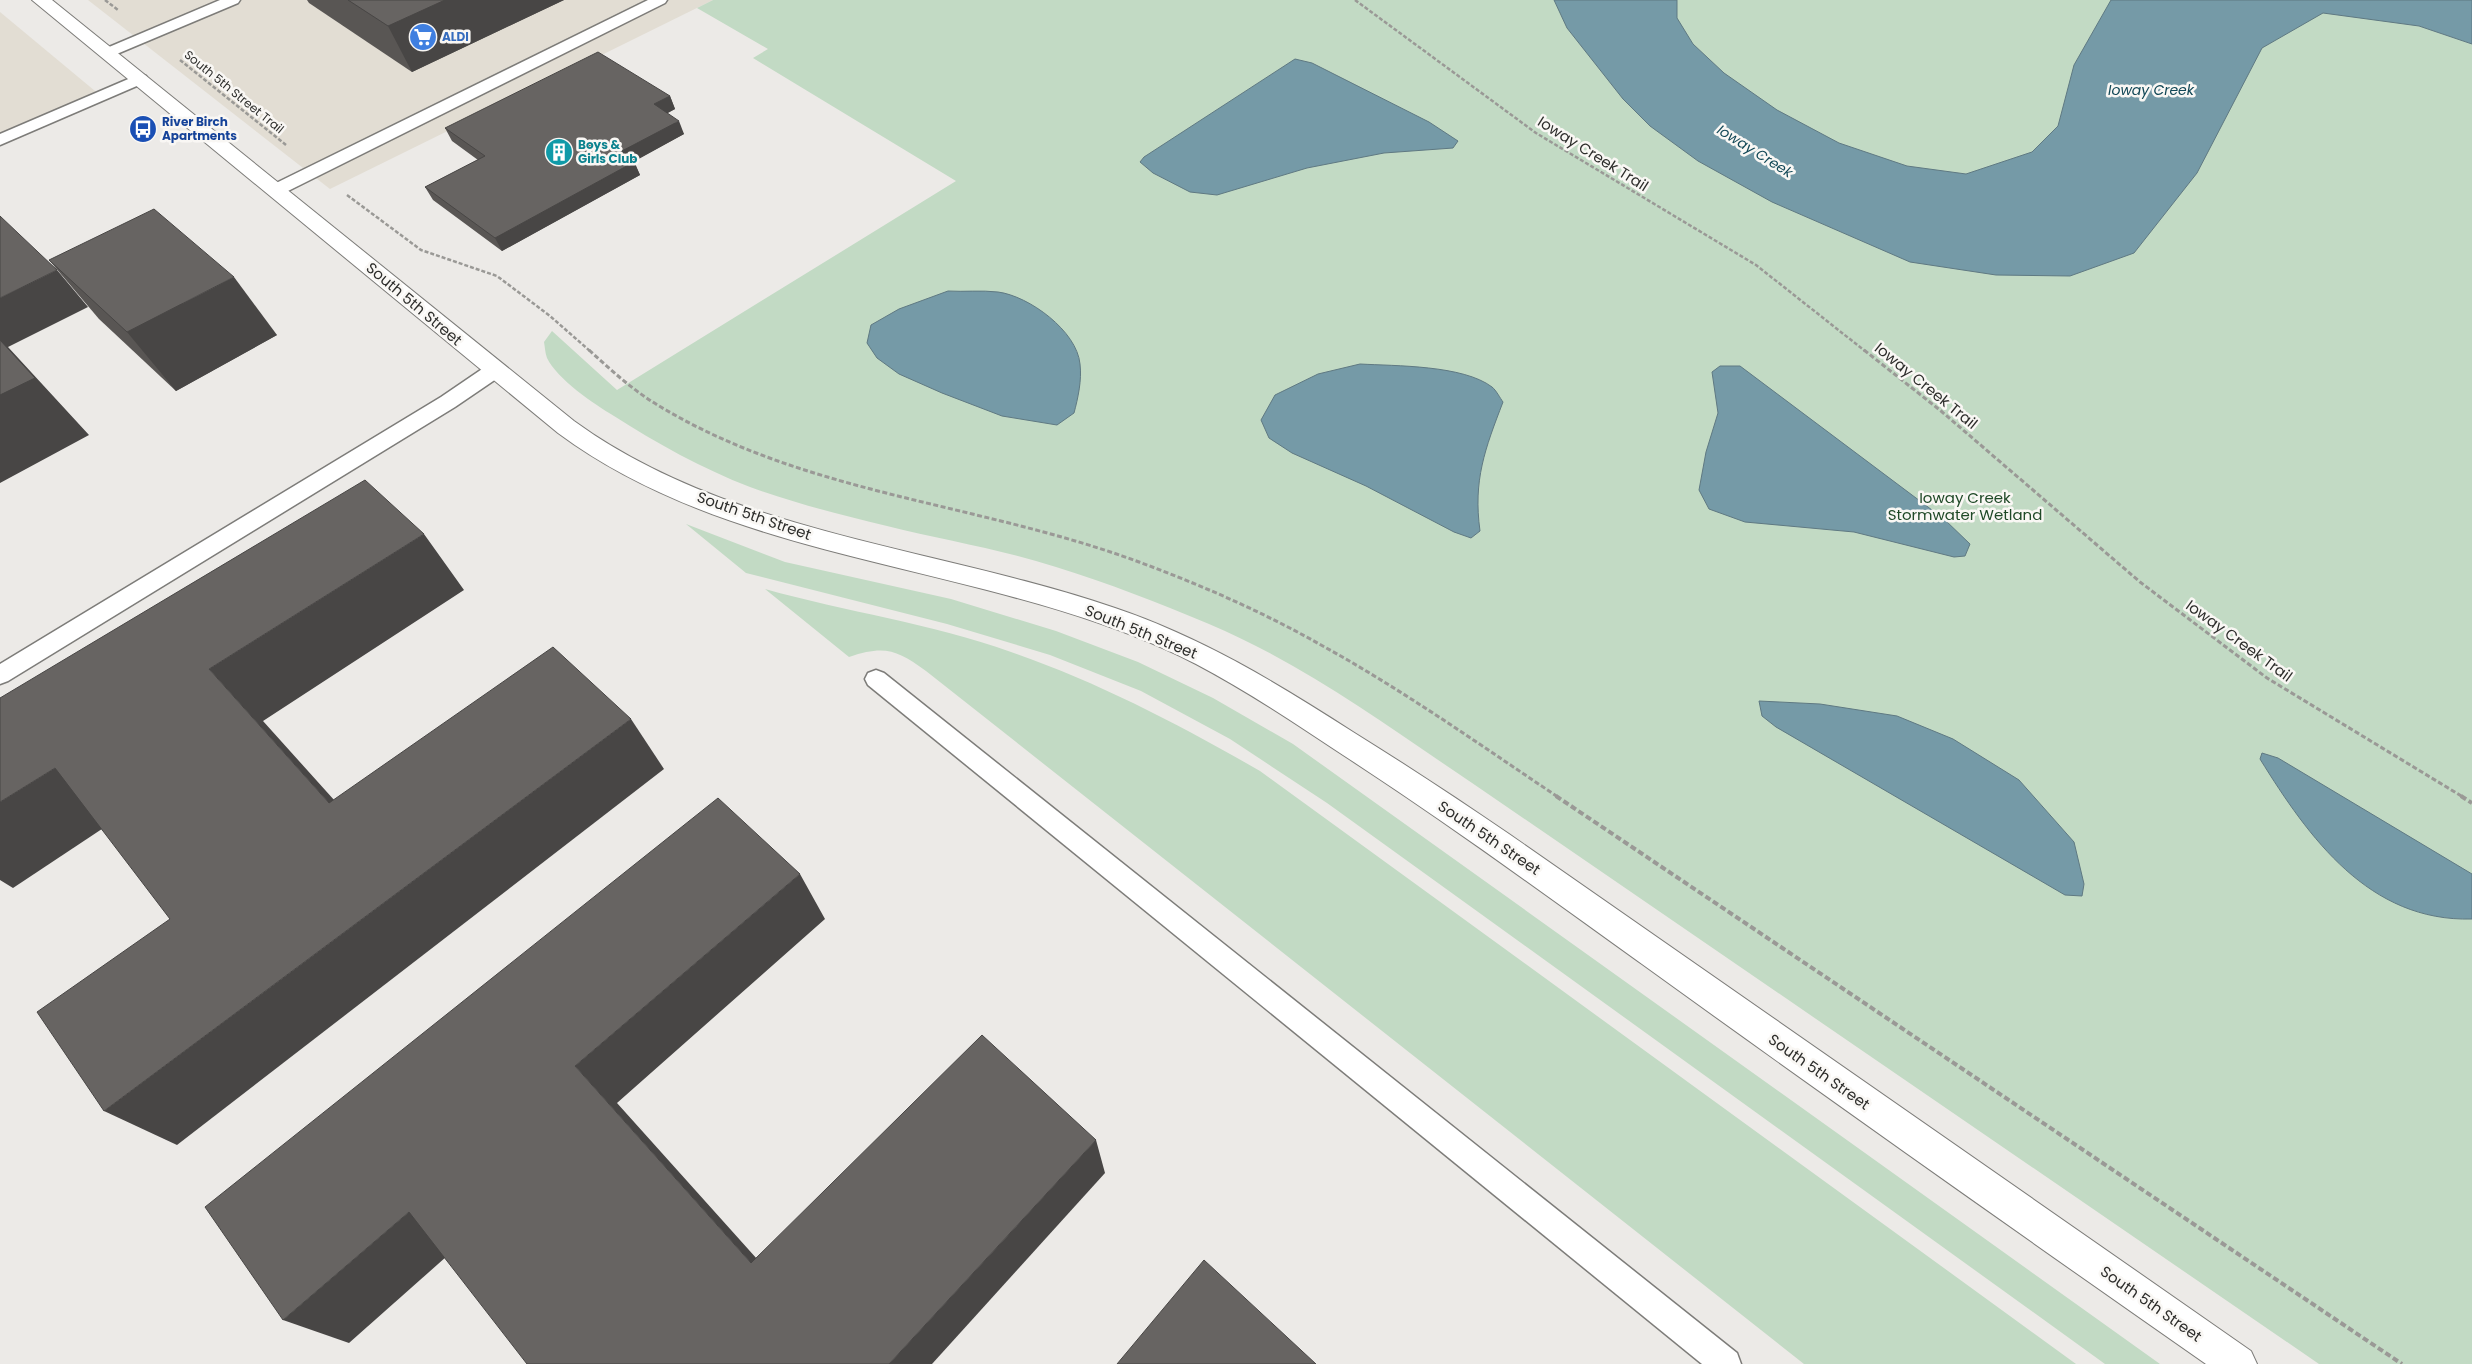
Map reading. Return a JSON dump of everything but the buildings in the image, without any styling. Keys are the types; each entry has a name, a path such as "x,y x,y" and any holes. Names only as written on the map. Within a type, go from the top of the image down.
{"street":[{"name":"South 5th Street","path":"42,0 495,370 566,427 611,458 668,486 744,515 816,538 974,577 1075,605 1178,644 1272,694 1378,762 1546,877 1716,999 2238,1364"}],"lane":[{"path":"107,53 233,0"},
{"path":"276,190 660,0"},
{"path":"0,140 140,79"},
{"path":"0,676 340,466 448,402 495,370"},
{"path":"876,678 1726,1364"}],"path":[{"name":"Ioway Creek Trail","path":"1355,0 1536,133 1756,265 1941,411 2140,582 2259,672 2472,803"},
{"name":"South 5th Street Trail","path":"173,55 289,148"}],"shaded area":[{"path":"88,0 713,0 330,189"},
{"path":"0,12 101,96 0,140"}],"green space":[{"name":"Ioway Creek Stormwater Wetland","path":"713,0 2342,0 2472,44 2472,1364 2319,1364 1379,720 1312,677 1244,640 1152,601 1056,567 1014,555 835,513 750,487 697,464 663,446 587,398 559,374 547,358 544,342 552,331 617,390 956,181 753,58 768,49 697,8"},
{"path":"686,524 785,562 951,599 1056,631 1138,662 1213,698 1293,744 2160,1364 2105,1364 1327,803 1230,739 1141,691 1050,655 947,624 746,573"},
{"path":"765,589 919,625 1011,652 1107,691 1200,737 1260,771 2076,1364 1804,1364 926,671 907,658 890,652 872,651 849,657"}],"water":[{"name":"Ioway Creek","path":"1554,0 1677,0 1677,18 1693,44 1724,73 1777,110 1839,143 1907,166 1966,174 2032,152 2058,126 2074,65 2111,0 2472,0 2472,44 2419,26 2323,13 2262,48 2197,173 2134,253 2070,276 1996,275 1910,262 1772,202 1698,161 1650,126 1623,99 1567,28"},
{"path":"1295,59 1312,63 1429,122 1458,141 1453,148 1384,153 1307,168 1217,195 1190,192 1153,173 1140,162 1144,157"},
{"path":"948,291 992,291 1010,295 1023,300 1050,317 1070,339 1077,352 1080,364 1080,383 1074,413 1057,425 1002,416 899,374 877,358 867,343 871,325 899,309"},
{"path":"1360,364 1410,366 1464,374 1492,387 1503,402 1486,450 1479,480 1478,513 1480,531 1471,538 1454,532 1366,486 1292,453 1269,438 1261,420 1275,395 1318,374"},
{"path":"1720,366 1740,366 1944,519 1970,544 1965,556 1954,557 1854,532 1745,522 1709,509 1699,490 1706,452 1718,413 1712,372"},
{"path":"1759,701 1820,704 1897,716 1953,739 2019,780 2074,842 2084,884 2082,896 2065,895 1776,727 1762,716"},
{"path":"2262,753 2278,758 2472,874 2472,919 2435,916 2402,906 2373,891 2346,870 2321,845 2299,818 2260,759"}],"place":[{"name":"ALDI","path":"423,37"},
{"name":"River Birch Apartments","path":"143,129"},
{"name":"Boys & Girls Club","path":"559,152"}]}
